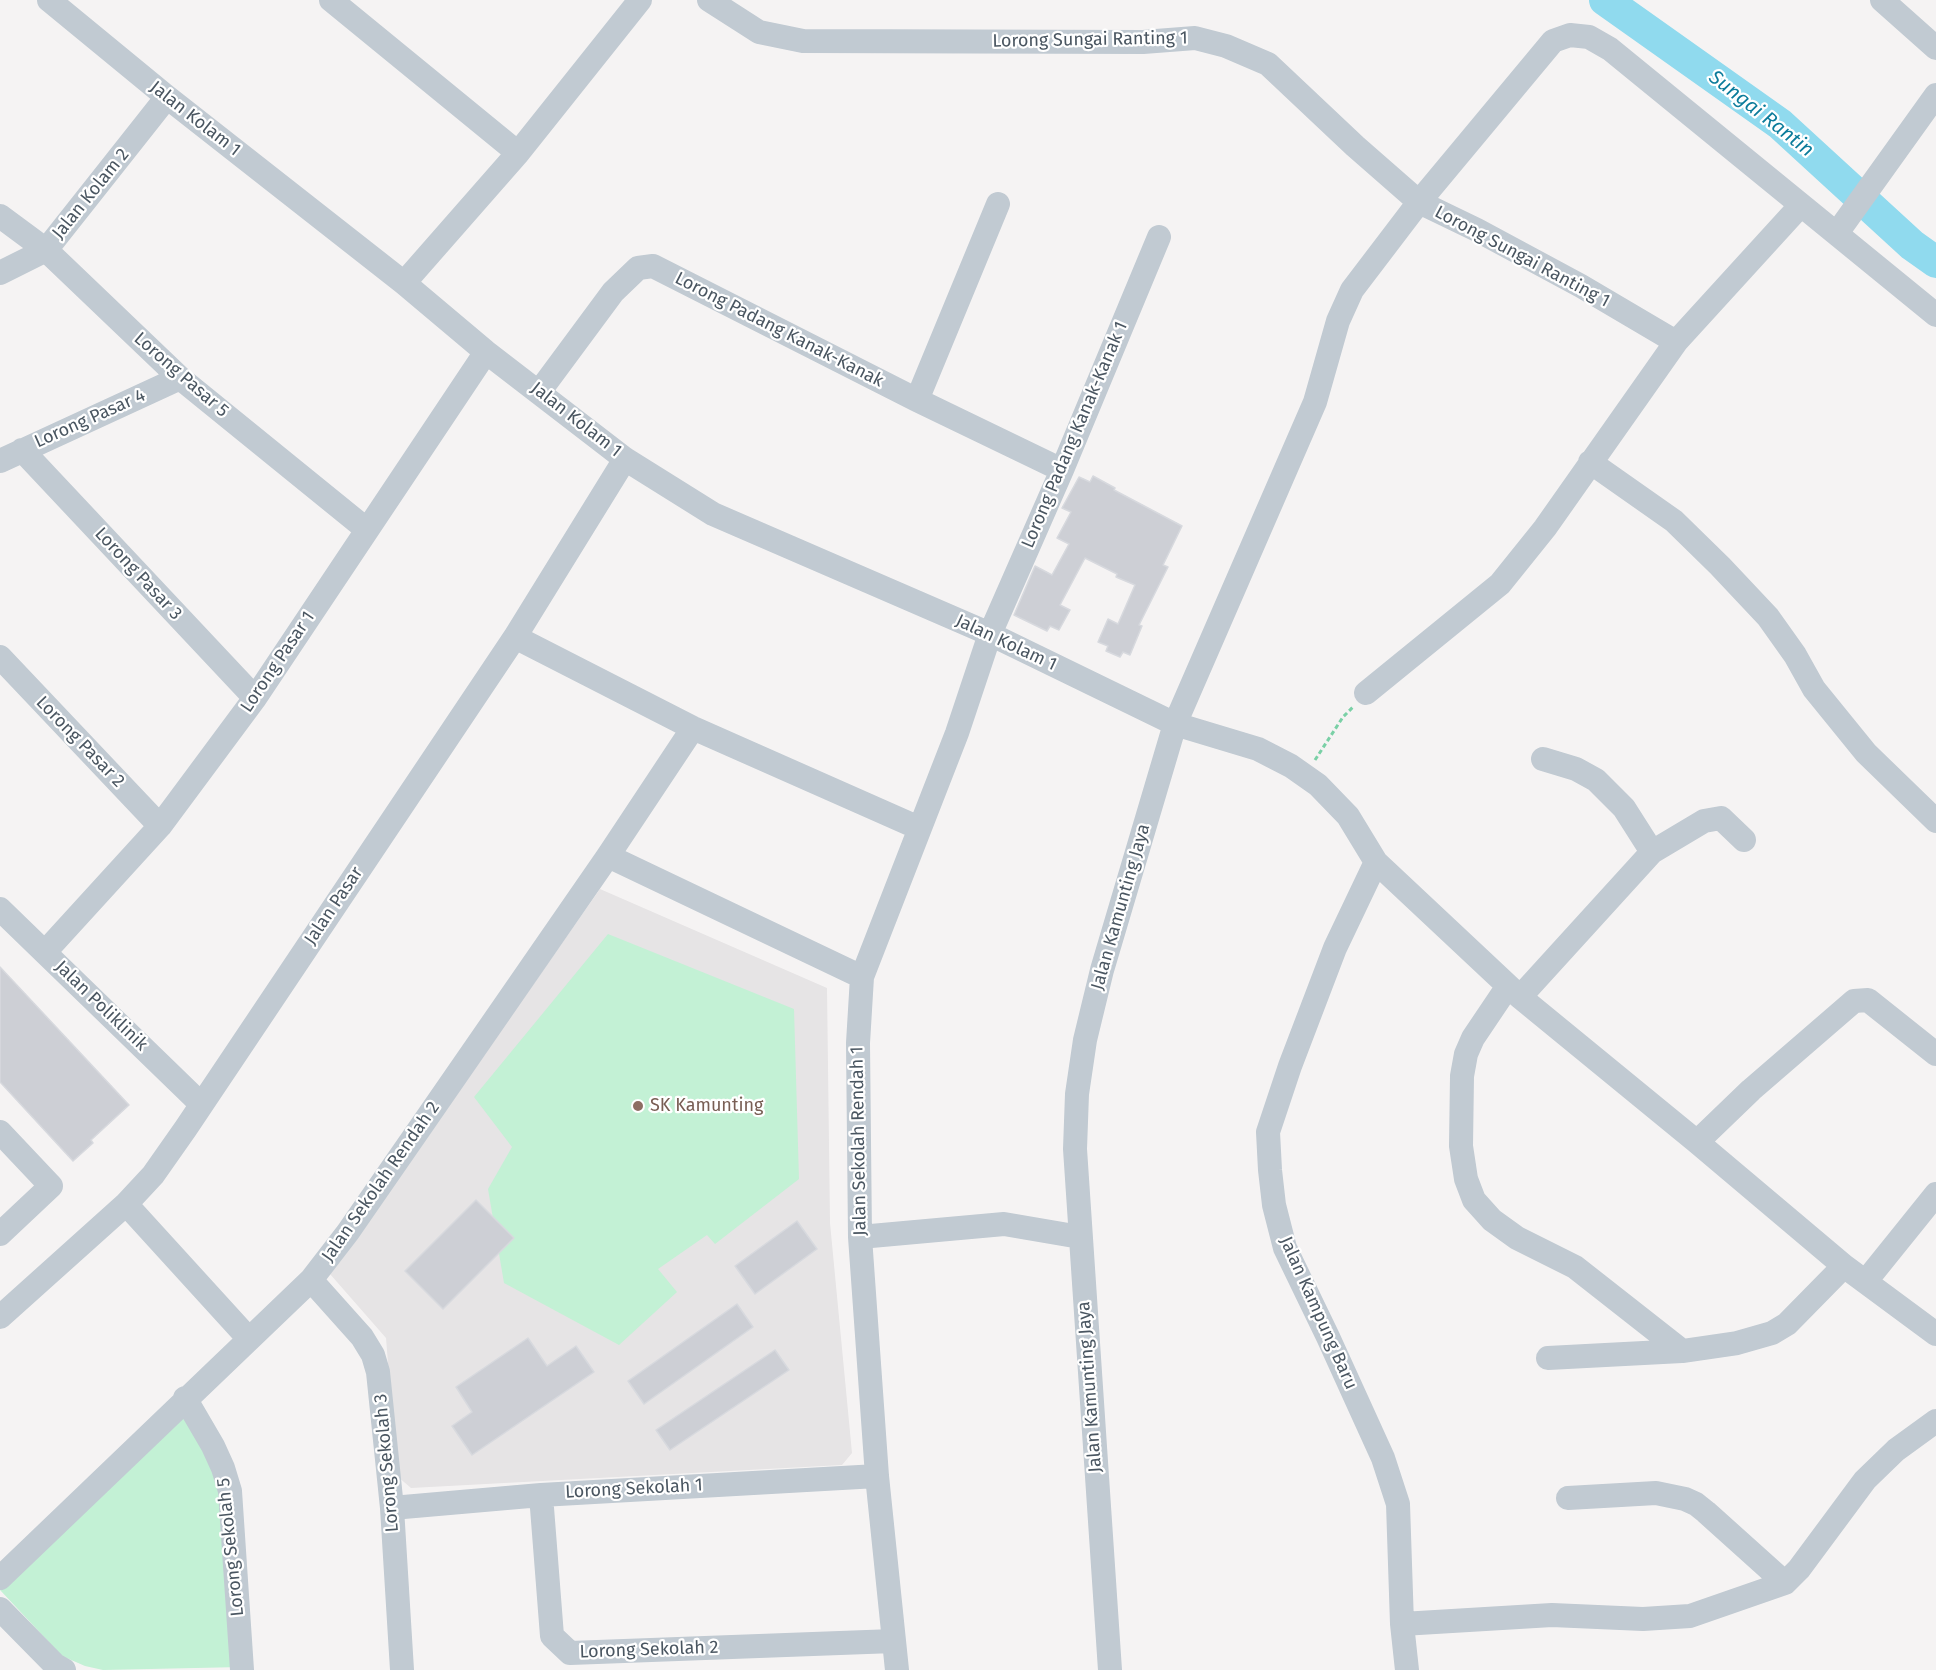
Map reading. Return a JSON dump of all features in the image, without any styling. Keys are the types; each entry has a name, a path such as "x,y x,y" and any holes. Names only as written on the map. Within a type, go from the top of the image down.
{"street":[{"name":"Jalan Kolam 1","path":"49,0 404,283 486,352 625,459 713,514 990,634 1176,724 1258,749 1292,766 1318,785 1348,816 1376,862 1514,992 1844,1266 1936,1334"},
{"path":"331,0 518,153"},
{"path":"404,283 518,153 640,0"},
{"name":"Lorong Sungai Ranting 1","path":"709,0 759,32 802,40 1143,42 1196,38 1226,46 1268,64 1355,147 1419,202 1477,230 1581,286 1676,342"},
{"path":"1882,0 1936,48"},
{"name":"Jalan Kamunting Jaya","path":"1110,1670 1075,1149 1077,1094 1085,1040 1102,970 1176,724 1315,402 1338,321 1352,290 1419,202 1553,41 1570,35 1588,37 1610,49 1936,315"},
{"path":"1837,233 1936,95"},
{"name":"Jalan Kolam 2","path":"0,273 46,249 168,97"},
{"path":"917,400 998,204"},
{"path":"1366,693 1500,584 1545,528 1676,342 1801,205"},
{"name":"Lorong Pasar 5","path":"0,216 46,249 180,378 366,529"},
{"name":"Lorong Padang Kanak-Kanak 1","path":"990,634 1062,470 1159,237"},
{"name":"Lorong Padang Kanak-Kanak","path":"539,392 613,291 638,268 653,266 917,400 1062,470"},
{"name":"Lorong Pasar 1","path":"45,952 160,826 255,698 486,352"},
{"name":"Lorong Pasar 4","path":"0,461 180,378"},
{"name":"Lorong Pasar 3","path":"22,450 255,698"},
{"name":"Jalan Pasar","path":"0,1317 126,1203 153,1175 515,637 625,459"},
{"path":"1590,462 1674,521 1720,566 1768,616 1796,655 1814,689 1866,753 1933,814"},
{"name":"Jalan Sekolah Rendah 1","path":"897,1670 877,1476 860,1237 858,1043 862,977 957,733 990,634"},
{"path":"515,637 693,728 919,828"},
{"name":"Lorong Pasar 2","path":"0,657 160,826"},
{"name":"Jalan Sekolah Rendah 2","path":"0,1578 185,1398 311,1280 355,1222 608,856 693,728"},
{"path":"1543,759 1576,769 1596,780 1624,808 1652,852"},
{"path":"1682,1351 1583,1272 1517,1238 1492,1220 1474,1200 1466,1179 1461,1146 1462,1077 1466,1054 1473,1038 1514,992 1652,852 1704,821 1721,818 1744,840"},
{"path":"608,856 862,977"},
{"name":"Jalan Kampung Baru","path":"1376,862 1335,948 1290,1066 1268,1132 1269,1170 1274,1205 1285,1248 1378,1448 1398,1504 1402,1624 1407,1670"},
{"name":"Jalan Poliklinik","path":"0,909 201,1104"},
{"path":"1697,1142 1751,1090 1854,1001 1868,1000 1936,1054"},
{"path":"0,1131 51,1186 0,1234"},
{"path":"1866,1281 1936,1194"},
{"path":"126,1203 249,1339"},
{"path":"860,1237 1004,1224 1080,1237"},
{"path":"1548,1358 1682,1351 1737,1343 1772,1333 1787,1324 1844,1266"},
{"name":"Lorong Sekolah 3","path":"311,1280 362,1337 373,1355 378,1372 392,1508 402,1670"},
{"name":"Lorong Sekolah 5","path":"185,1398 213,1446 230,1491 242,1670"},
{"path":"1402,1624 1552,1616 1643,1619 1690,1616 1785,1583 1799,1569 1871,1473 1896,1450 1936,1421"},
{"name":"Lorong Sekolah 1","path":"392,1508 541,1495 877,1476"},
{"path":"1568,1498 1656,1493 1685,1499 1706,1512 1785,1583"},
{"name":"Lorong Sekolah 2","path":"541,1495 552,1636 570,1653 894,1641"},
{"path":"0,1609 55,1665 64,1670"}],"path":[{"path":"1305,776 1343,717 1366,693"}],"shaded area":[{"name":"SK Kamunting","path":"600,889 827,988 830,1223 852,1453 842,1465 411,1488 397,1476 386,1338 330,1274"}],"green space":[{"path":"608,934 794,1009 799,1179 715,1244 707,1235 658,1269 677,1292 619,1345 504,1283 488,1189 512,1147 474,1097"},
{"path":"182,1415 200,1438 218,1481 242,1667 103,1670 85,1666 62,1656 0,1590 0,1586"}],"building":[{"path":"1093,476 1115,488 1114,490 1182,526 1163,565 1168,567 1139,625 1142,626 1130,655 1123,652 1120,657 1106,651 1108,646 1098,642 1108,619 1118,624 1135,585 1116,577 1117,574 1085,558 1060,605 1070,610 1059,630 1050,626 1047,631 1014,615 1035,566 1052,575 1069,544 1057,538 1071,512 1062,508 1079,477 1090,482"},
{"path":"0,967 129,1105 91,1140 93,1143 73,1161 0,1082"},
{"path":"476,1200 514,1238 443,1309 405,1271"},
{"path":"797,1221 817,1249 755,1294 735,1266"},
{"path":"737,1304 753,1327 644,1404 628,1381"},
{"path":"528,1338 547,1366 576,1346 594,1372 472,1455 452,1426 472,1412 456,1387"},
{"path":"775,1350 789,1370 670,1450 656,1430"}],"waterway":[{"name":"Sungai Rantin","path":"1605,0 1780,124 1912,245 1936,262"}],"place":[{"name":"SK Kamunting","path":"638,1106"}]}
